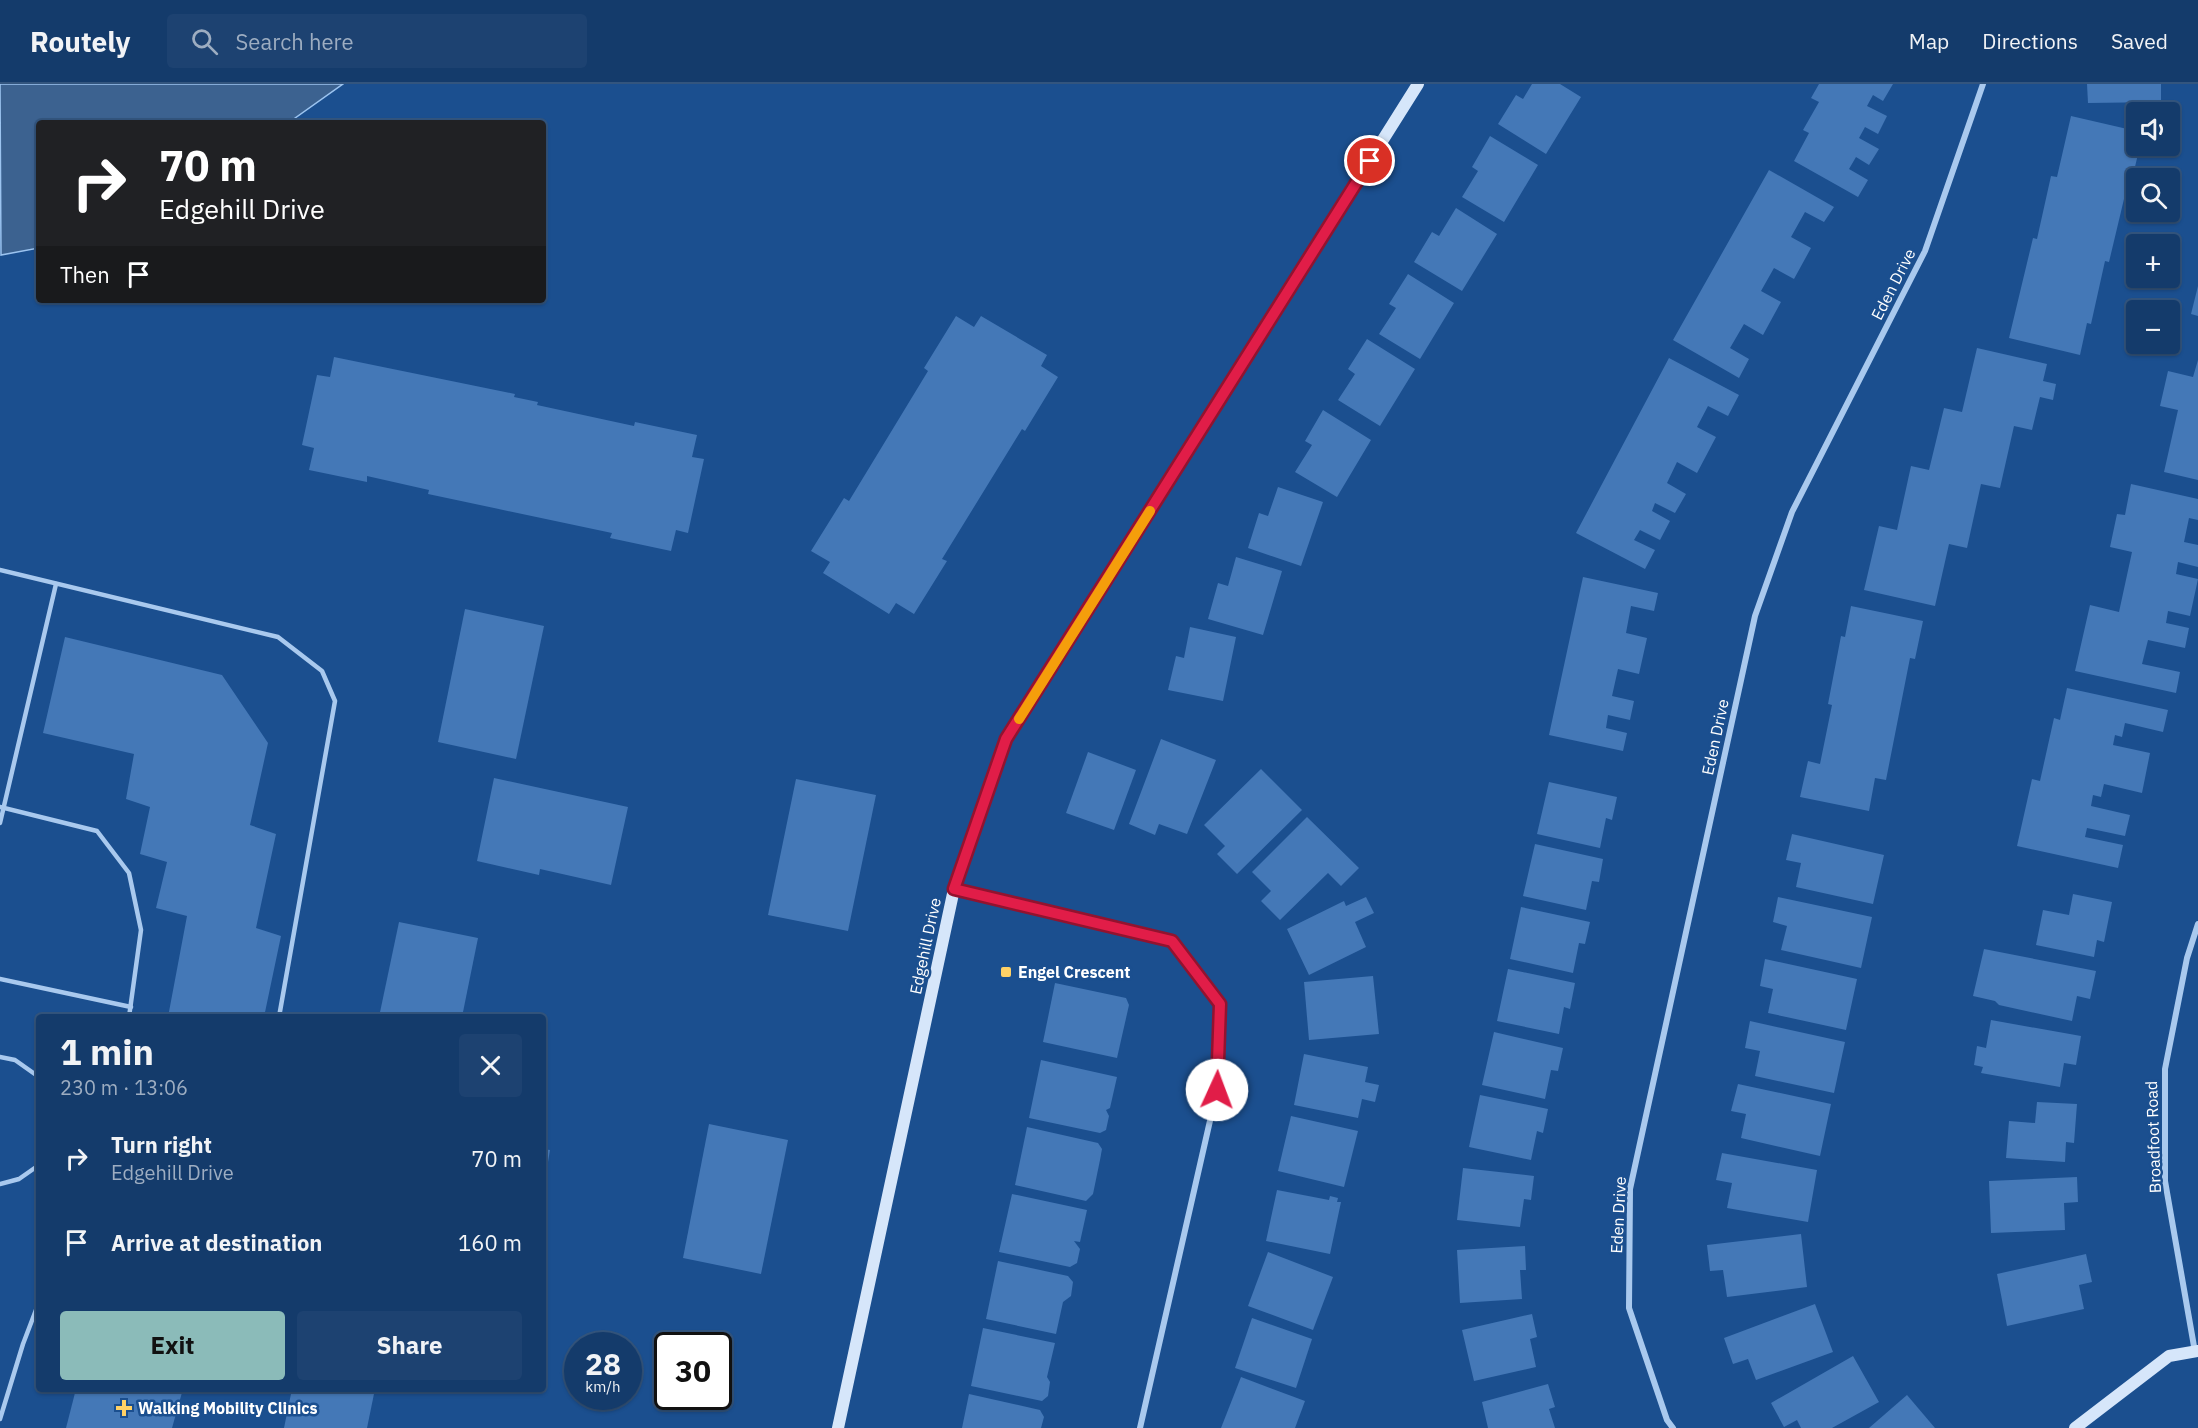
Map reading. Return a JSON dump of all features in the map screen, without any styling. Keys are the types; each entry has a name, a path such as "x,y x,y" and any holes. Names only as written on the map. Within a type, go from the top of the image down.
{"street":[{"name":"Edgehill Drive","path":"838,1428 954,889 1006,739 1418,84"},
{"name":"Eden Drive","path":"1673,1428 1667,1420 1629,1308 1630,1190 1755,616 1792,512 1925,251 1983,84"},
{"path":"954,889 1172,941 1220,1004 1217,1090 1140,1428"},
{"name":"Broadfoot Road","path":"2196,1351 2165,1181 2165,1069 2187,958 2198,924"},
{"path":"2075,1428 2169,1356 2196,1351"}],"lane":[{"path":"0,570 278,637 322,671 335,701 280,1014"},
{"path":"0,823 56,584"},
{"path":"2,807 97,831 129,873 141,930 130,1014"},
{"path":"0,979 131,1007"},
{"path":"0,1057 15,1060 36,1075"},
{"path":"0,1184 19,1179 36,1168"},
{"path":"0,1419 36,1310"}],"water":[{"path":"0,84 343,84 292,120 36,120 36,249 1,255"}],"building":[{"path":"1532,84 1560,84 1581,97 1546,154 1498,124 1516,95 1523,99"},
{"path":"1819,84 1893,84 1883,101 1873,95 1867,106 1887,116 1878,134 1865,127 1859,138 1879,149 1869,165 1856,157 1849,169 1868,180 1858,197 1794,161 1809,133 1803,130 1819,102 1811,98"},
{"path":"2087,84 2161,84 2161,102 2088,103"},
{"path":"2071,116 2126,129 2126,156 2138,156 2135,168 2126,168 2126,200 2124,199 2109,262 2105,261 2091,324 2087,323 2080,355 2009,338 2033,238 2037,239 2051,176 2057,177"},
{"path":"1490,136 1538,165 1504,222 1462,197 1478,171 1472,167"},
{"path":"1769,170 1834,207 1824,222 1805,212 1791,237 1811,248 1794,279 1774,268 1761,291 1781,302 1763,335 1744,324 1730,348 1749,359 1739,378 1673,340"},
{"path":"1456,208 1497,234 1462,291 1414,262 1432,232 1439,236"},
{"path":"1408,274 1454,303 1420,359 1379,334 1396,308 1389,304"},
{"path":"2198,286 2198,316 2191,314"},
{"path":"956,316 974,327 981,316 1047,355 1041,366 1058,377 1025,431 1022,429 942,559 947,561 914,614 896,603 889,614 823,573 830,562 811,551 844,498 849,501 928,371 924,368"},
{"path":"1367,339 1415,369 1380,426 1338,400 1355,374 1348,369"},
{"path":"1977,348 2047,364 2043,381 2056,384 2053,400 2040,397 2032,430 2014,426 2000,488 1981,484 1967,548 1949,544 1935,606 1864,590 1879,526 1897,530 1911,466 1929,470 1944,408 1962,412"},
{"path":"334,357 515,394 514,397 538,402 537,405 634,426 635,422 697,435 692,457 704,459 688,533 676,530 671,551 610,538 612,533 428,494 429,490 367,476 367,482 309,470 314,448 302,445 317,375 330,377"},
{"path":"1669,358 1739,395 1728,416 1708,406 1697,427 1716,437 1697,473 1677,462 1667,483 1686,494 1675,513 1655,503 1652,511 1670,521 1660,540 1640,530 1634,540 1655,550 1645,569 1576,533"},
{"path":"2198,360 2198,480 2164,472 2178,410 2160,406 2168,371 2193,377"},
{"path":"1323,410 1371,440 1337,497 1295,472 1312,445 1305,441"},
{"path":"2131,484 2198,499 2198,520 2189,518 2184,542 2198,545 2198,567 2178,562 2176,574 2198,579 2190,616 2168,611 2166,623 2189,628 2185,648 2148,640 2142,664 2180,672 2176,693 2075,671 2090,605 2119,612 2132,552 2110,547 2117,514 2125,515"},
{"path":"1278,487 1323,502 1301,566 1248,548 1259,513 1268,516"},
{"path":"1236,557 1282,571 1263,635 1208,619 1218,583 1228,586"},
{"path":"1583,577 1658,593 1654,611 1631,606 1626,633 1647,638 1639,674 1618,669 1612,696 1634,701 1630,720 1608,715 1606,728 1627,733 1623,751 1549,735"},
{"path":"1851,606 1923,621 1915,659 1910,658 1886,780 1875,778 1869,811 1800,797 1808,761 1820,764 1832,705 1828,704 1841,636 1845,637"},
{"path":"465,609 544,626 516,759 438,742"},
{"path":"1190,627 1236,637 1223,701 1168,690 1176,656 1184,658"},
{"path":"65,637 222,675 268,743 250,825 276,834 256,928 281,936 265,1014 169,1014 187,916 156,908 167,862 140,854 150,807 126,799 134,754 43,733"},
{"path":"2067,688 2168,710 2163,732 2125,723 2122,737 2115,735 2113,745 2150,753 2142,793 2104,784 2101,797 2093,795 2091,806 2130,815 2125,836 2087,828 2085,837 2123,845 2118,868 2017,846 2032,779 2040,781 2054,718 2060,720"},
{"path":"1161,739 1216,760 1187,834 1159,824 1155,835 1129,824"},
{"path":"1088,752 1136,770 1114,830 1066,813"},
{"path":"1261,769 1302,810 1237,874 1217,854 1225,846 1204,825"},
{"path":"494,778 628,807 611,885 540,869 539,875 477,861"},
{"path":"796,779 876,795 848,931 768,915"},
{"path":"1549,782 1617,797 1612,820 1606,818 1600,848 1537,834"},
{"path":"1307,817 1359,868 1341,886 1328,873 1280,920 1261,901 1271,891 1252,872"},
{"path":"1792,834 1884,855 1873,904 1796,887 1801,863 1786,860"},
{"path":"1535,844 1603,859 1599,882 1592,881 1586,910 1523,896"},
{"path":"2073,894 2112,902 2104,942 2097,940 2094,957 2036,945 2043,910 2069,915"},
{"path":"1366,897 1374,913 1355,922 1366,947 1309,975 1287,929 1344,901 1346,906"},
{"path":"1778,897 1872,917 1861,968 1781,950 1787,926 1773,922"},
{"path":"1521,907 1590,922 1585,944 1579,943 1573,973 1510,959"},
{"path":"399,922 478,938 463,1014 380,1014"},
{"path":"1984,949 2096,971 2090,999 2077,996 2072,1021 1999,1005 1995,1001 1973,996"},
{"path":"1765,959 1857,979 1846,1030 1768,1013 1773,989 1760,986"},
{"path":"1508,969 1575,983 1570,1009 1564,1007 1559,1034 1497,1021"},
{"path":"1373,976 1379,1034 1309,1040 1304,982"},
{"path":"1055,983 1126,998 1129,1005 1117,1058 1043,1042"},
{"path":"1991,1020 2081,1036 2076,1065 2064,1063 2060,1087 1981,1073 1983,1067 1974,1065 1977,1046 1986,1048"},
{"path":"1750,1021 1845,1042 1834,1093 1755,1076 1760,1051 1745,1048"},
{"path":"1494,1032 1563,1048 1558,1071 1551,1070 1545,1099 1482,1085"},
{"path":"1304,1054 1368,1067 1365,1082 1379,1085 1375,1102 1362,1099 1358,1118 1294,1105"},
{"path":"1041,1060 1117,1077 1110,1108 1106,1110 1109,1116 1106,1130 1100,1133 1029,1118"},
{"path":"1738,1084 1831,1104 1820,1156 1741,1138 1746,1114 1731,1111"},
{"path":"1480,1095 1548,1109 1543,1133 1537,1131 1531,1160 1469,1147"},
{"path":"2037,1102 2077,1104 2074,1143 2066,1142 2065,1162 2006,1158 2009,1121 2035,1123"},
{"path":"1291,1116 1358,1131 1344,1187 1278,1171"},
{"path":"709,1124 788,1140 761,1274 683,1258"},
{"path":"1027,1127 1098,1143 1102,1149 1093,1194 1086,1201 1015,1185"},
{"path":"546,1149 550,1150 546,1174"},
{"path":"1722,1153 1817,1170 1808,1222 1727,1208 1732,1183 1716,1180"},
{"path":"1463,1168 1534,1176 1531,1200 1524,1199 1520,1227 1457,1220"},
{"path":"2077,1177 2078,1202 2064,1203 2065,1230 1991,1233 1989,1181"},
{"path":"1277,1190 1329,1200 1330,1196 1338,1198 1337,1202 1341,1202 1330,1254 1266,1241"},
{"path":"1012,1194 1087,1210 1080,1242 1074,1241 1080,1249 1077,1263 1070,1267 999,1252"},
{"path":"1801,1234 1807,1287 1727,1297 1723,1270 1710,1271 1707,1245"},
{"path":"1525,1246 1526,1270 1520,1270 1522,1299 1460,1303 1457,1250"},
{"path":"1268,1252 1333,1277 1313,1330 1248,1306"},
{"path":"2086,1254 2092,1282 2079,1285 2084,1309 2007,1326 1997,1274"},
{"path":"998,1261 1068,1276 1073,1282 1071,1296 1063,1302 1056,1334 986,1319"},
{"path":"1815,1304 1833,1352 1756,1380 1748,1359 1733,1364 1724,1338"},
{"path":"1532,1314 1537,1337 1530,1339 1536,1367 1474,1381 1462,1330"},
{"path":"1252,1318 1312,1339 1296,1388 1235,1368"},
{"path":"983,1328 1055,1343 1047,1377 1050,1382 1048,1396 1042,1401 971,1386"},
{"path":"1853,1356 1879,1402 1832,1428 1801,1428 1797,1420 1784,1427 1771,1403"},
{"path":"1241,1377 1305,1401 1295,1428 1221,1428"},
{"path":"1548,1384 1555,1407 1549,1409 1555,1428 1488,1428 1482,1402"},
{"name":"Walking Mobility Clinics","path":"75,1392 182,1392 172,1428 66,1428"},
{"path":"291,1392 374,1392 367,1428 284,1428"},
{"path":"969,1394 1040,1410 1044,1417 1041,1428 962,1428"},
{"path":"1907,1395 1935,1428 1869,1428"}],"slow traffic":[{"path":"1019,719 1150,511"}],"place":[{"name":"Engel Crescent","path":"1006,972"},
{"name":"Walking Mobility Clinics","path":"124,1408"}],"route":[{"path":"1217,1090 1220,1004 1172,941 954,889 1006,739 1370,161"}]}
